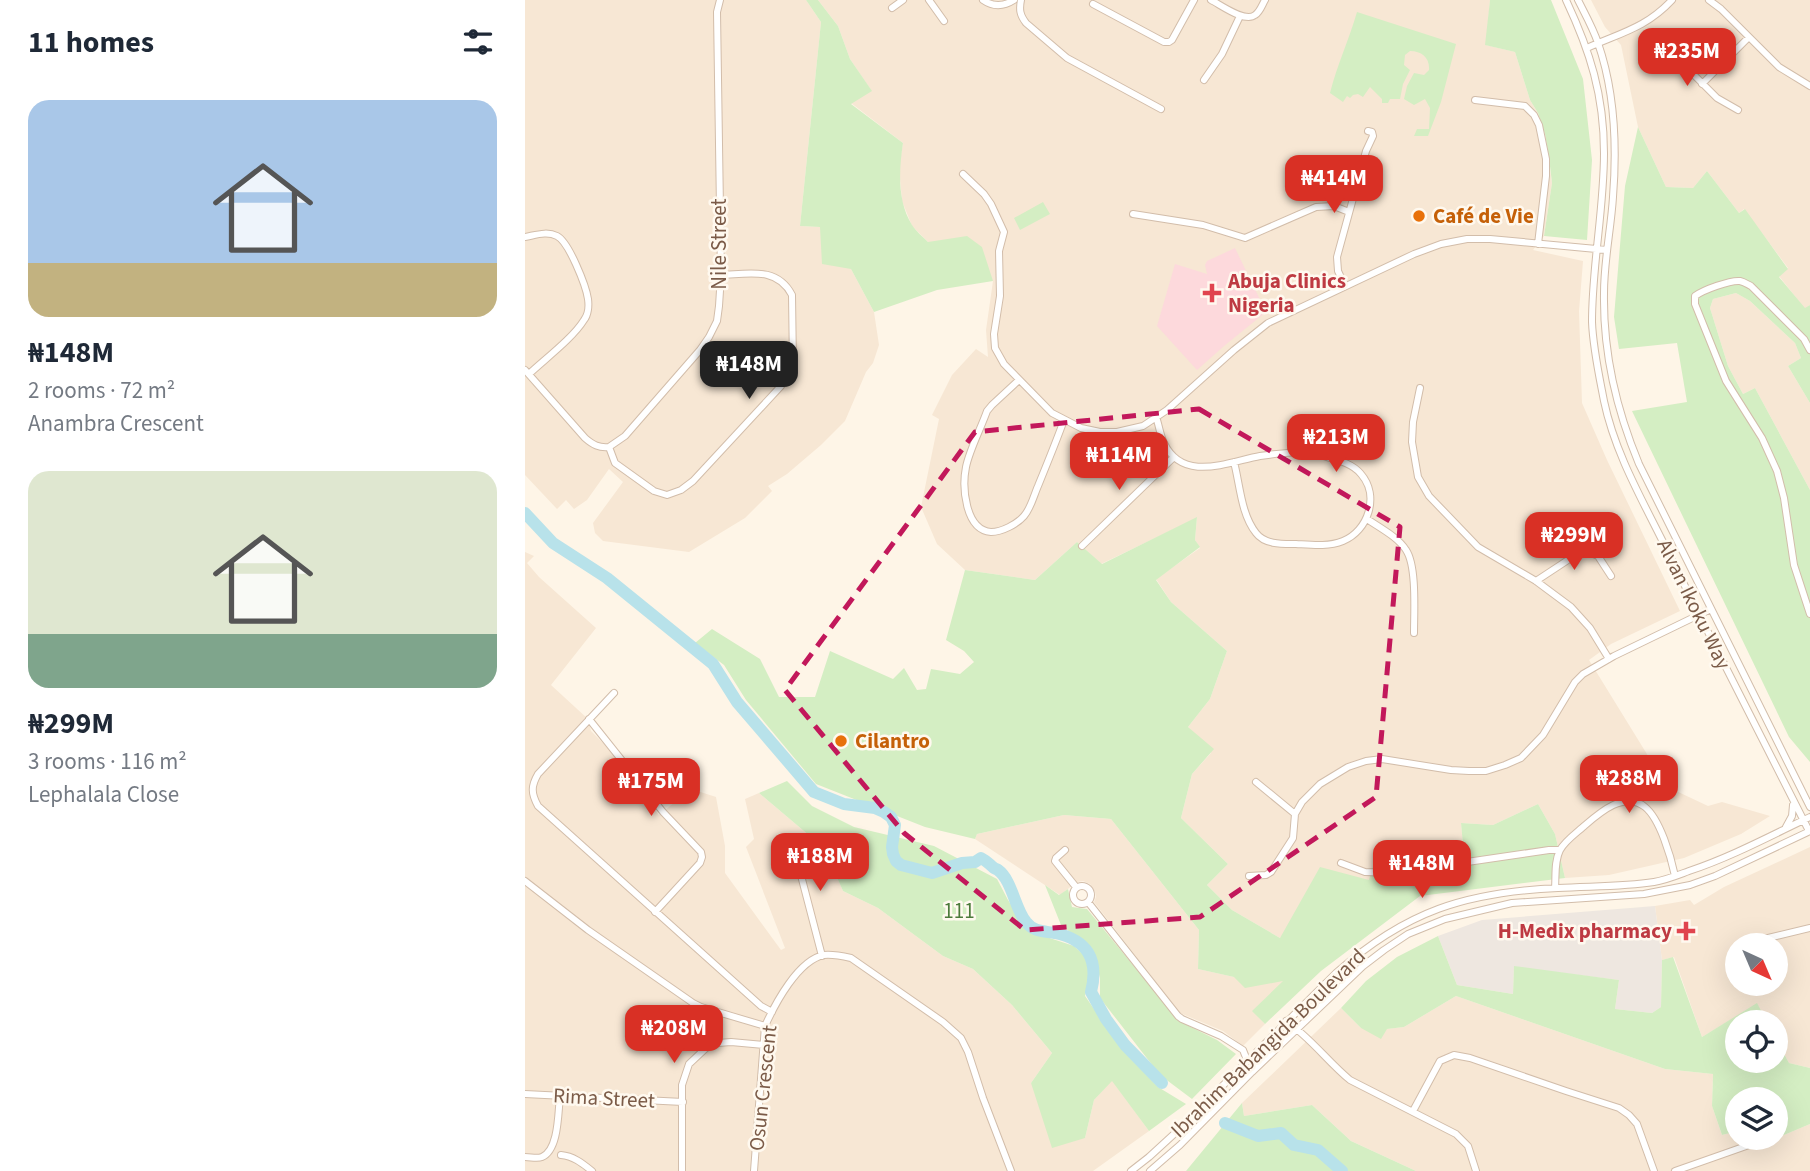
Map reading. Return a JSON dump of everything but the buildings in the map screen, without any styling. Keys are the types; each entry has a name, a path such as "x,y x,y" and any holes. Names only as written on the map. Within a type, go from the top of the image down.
{"street":[{"name":"Nile Street","path":"609,447 625,436 700,350 717,321 721,275 717,12 720,0"},
{"path":"892,8 903,0"},
{"path":"929,0 944,21"},
{"path":"983,0 1001,6 1014,0"},
{"path":"1021,0 1021,16 1026,23 1067,58 1160,109"},
{"path":"1093,4 1164,42 1169,42 1173,40 1194,0"},
{"path":"1211,0 1249,18 1254,16 1265,0"},
{"name":"Alvan Ikoku Way","path":"1566,0 1593,66 1601,114 1604,151 1602,199 1592,325 1604,404 1627,469 1793,799 1807,819 1809,831"},
{"name":"Alvan Ikoku Way","path":"1578,0 1598,43 1613,111 1613,199 1604,289 1604,322 1616,399 1639,464 1810,807"},
{"path":"1587,48 1641,26 1672,0"},
{"path":"1709,0 1779,67 1810,86"},
{"path":"1204,80 1222,54 1240,16"},
{"path":"1702,84 1749,37"},
{"path":"1648,46 1691,72 1717,98 1738,110"},
{"path":"1475,100 1525,106 1539,125 1546,159 1546,176 1538,244"},
{"path":"1345,286 1338,271 1337,257 1366,151 1373,136 1372,132 1368,131"},
{"path":"963,174 984,194 1004,232 999,251 1000,296 994,334 995,348 1004,364 1052,413 1081,428 1100,432 1117,432 1143,426 1268,323 1414,254 1441,244 1467,239 1490,239 1607,250"},
{"path":"1133,214 1203,225 1245,238 1316,207 1334,206 1349,212"},
{"path":"525,237 547,233 556,235 565,242 588,297 589,308 585,319 572,334 527,372 592,444 601,448 609,447 615,463 654,491 667,495 681,490 693,481 781,386 790,373 794,357 792,295 783,282 763,274 721,275"},
{"path":"1810,350 1804,339 1751,286 1743,282 1737,281 1701,291 1695,296 1695,304 1726,382 1762,438 1777,471 1794,565 1810,614"},
{"path":"1019,380 987,411 966,467 965,491 969,512 981,529 995,532 1010,527 1024,516 1064,420"},
{"path":"1420,388 1413,422 1415,465 1424,488 1436,506 1478,547 1536,581 1571,607 1590,628 1609,659"},
{"path":"1156,417 1164,443 1174,457 1194,467 1211,467 1234,462 1257,457 1291,452 1317,454 1350,465 1362,475 1370,492 1370,508 1364,526 1335,544 1288,544 1259,537 1245,511 1234,462"},
{"path":"1082,546 1174,457"},
{"path":"1367,519 1401,544 1410,557 1414,633"},
{"path":"1536,581 1585,550 1598,556 1611,576"},
{"path":"1249,876 1272,872 1293,838 1295,814 1302,802 1320,785 1348,767 1382,759 1451,770 1486,771 1521,758 1543,735 1575,682 1591,669 1711,609"},
{"path":"614,694 538,774 532,784 532,796 538,806 655,912 761,1006 772,1012"},
{"path":"589,719 663,812 701,852 700,863 655,912"},
{"path":"1255,782 1295,814"},
{"path":"1803,793 1810,799"},
{"path":"1785,828 1794,812 1793,799"},
{"path":"1555,888 1556,862 1560,850 1568,840 1601,812 1626,801 1635,802 1647,809 1671,856 1675,876"},
{"name":"Ibrahim Babangida Boulevard","path":"1131,1171 1173,1135 1356,955 1397,927 1426,913 1498,893 1655,882 1722,860 1807,819"},
{"name":"Ibrahim Babangida Boulevard","path":"1150,1171 1363,966 1408,934 1445,919 1512,903 1603,898 1678,888 1715,876 1809,831"},
{"path":"791,836 822,956 851,958 955,1032 968,1052 1011,1171"},
{"path":"1065,850 1055,861 1076,887"},
{"path":"1341,863 1365,872 1392,873 1560,850"},
{"path":"525,881 588,930 694,1003 765,1026"},
{"path":"1082,885 1090,890 1088,902 1083,904 1075,901 1073,895 1076,887 1082,885"},
{"path":"1088,902 1178,1016 1221,1036 1243,1050 1247,1060"},
{"path":"1789,933 1810,928"},
{"name":"Osun Crescent","path":"754,1171 765,1026 793,979 807,962 822,956"},
{"path":"1286,1021 1298,1029 1350,1080 1456,1134 1468,1146 1476,1171"},
{"path":"682,1171 685,1072 695,1057 718,1043 764,1045"},
{"path":"1413,1111 1440,1060 1454,1055 1470,1058 1619,1108 1637,1124 1654,1171"},
{"name":"Rima Street","path":"525,1094 683,1102"},
{"path":"525,1157 541,1158 548,1153 555,1139 560,1096"},
{"path":"1675,1171 1734,1150"},
{"path":"561,1155 568,1155 591,1171"}],"highlighted area":[{"path":"1199,409 1400,527 1376,797 1200,917 1025,930 904,833 785,690 975,432"}],"shaded area":[{"path":"525,0 806,0 821,22 800,226 820,227 851,269 874,312 879,345 845,421 787,474 768,486 772,491 745,518 689,552 603,541 595,533 593,523 623,482 609,469 587,500 574,509 566,500 557,509 525,475"},
{"path":"818,0 1490,0 1486,45 1515,52 1530,100 1545,134 1552,183 1544,236 1533,250 1583,261 1579,311 1582,403 1680,611 1611,644 1589,660 1658,772 1655,781 1708,806 1722,802 1770,816 1741,834 1684,858 1609,875 1565,878 1555,834 1538,804 1493,825 1461,823 1464,856 1416,864 1373,866 1370,881 1280,938 1232,910 1207,885 1228,864 1181,818 1192,774 1211,753 1188,727 1210,699 1227,651 1171,602 1156,579 1200,548 1195,540 1197,518 1101,564 1077,542 1035,580 965,570 937,544 921,507 939,419 932,415 952,375 976,349 988,357 986,330 993,281 928,242 912,226 902,201 899,167 903,143 851,103 871,90 850,59 838,26"},
{"path":"1591,0 1810,0 1810,305 1805,309 1779,276 1788,268 1744,209 1739,213 1707,171 1693,188 1666,187 1638,127 1621,45 1605,27"},
{"name":"Abuja Clinics Nigeria","path":"1235,248 1266,312 1197,370 1157,326 1175,264 1207,274 1207,261"},
{"path":"1736,293 1750,301 1795,343 1801,358 1788,366 1810,403 1810,490 1755,388 1743,394 1728,366 1710,308 1713,299"},
{"path":"525,552 534,556 527,563 539,577 596,628 551,685 588,719 591,731 607,747 659,815 691,789 716,797 725,846 725,873 781,950 785,948 746,847 754,839 745,799 759,793 824,848 843,891 878,908 943,956 973,969 1012,1005 1052,1053 1031,1083 1085,1138 1094,1100 1112,1080 1149,1131 1093,1171 525,1171"},
{"path":"1064,815 1111,819 1199,930 1198,969 1234,977 1284,981 1253,1011 1265,1024 1243,1046 1223,1031 1180,1013 1094,902 1095,892 1090,884 1077,882 1060,895 975,839 977,834"},
{"path":"1810,847 1810,1068 1788,1061 1788,1010 1760,1010 1757,1004 1747,1010 1725,1010 1725,1023 1702,1037 1674,957 1662,960 1655,906 1690,900 1694,905 1724,887"},
{"path":"1655,906 1662,960 1661,1007 1652,1013 1615,1009 1619,980 1514,967 1513,994 1457,985 1438,936 1482,920"},
{"path":"1456,996 1665,1069 1713,1074 1712,1106 1722,1135 1725,1134 1725,1150 1788,1150 1788,1133 1810,1124 1810,1171 1416,1171 1351,1141 1312,1105 1244,1116 1242,1103 1341,1008 1361,1028 1404,1027"}],"green space":[{"path":"806,0 818,0 838,26 850,59 872,91 851,104 903,143 900,174 902,196 912,225 928,242 967,236 982,247 993,281 937,290 874,312 851,269 822,264 820,227 800,226 821,22"},
{"path":"1490,0 1551,0 1583,79 1592,160 1587,240 1544,236 1552,183 1545,134 1530,100 1515,52 1485,45"},
{"path":"1357,12 1456,44 1441,102 1428,136 1414,136 1417,129 1429,129 1430,108 1425,99 1414,105 1404,99 1414,73 1424,75 1429,70 1427,59 1418,52 1410,51 1405,55 1404,65 1410,70 1400,99 1390,99 1388,103 1382,103 1382,99 1370,87 1363,97 1358,94 1350,98 1347,96 1343,102 1330,93"},
{"path":"1638,127 1666,187 1693,188 1707,171 1739,213 1745,209 1788,269 1779,277 1805,308 1810,305 1810,403 1788,366 1801,358 1795,343 1750,301 1736,293 1713,299 1710,308 1728,366 1743,394 1755,388 1810,490 1810,762 1789,737 1632,411 1687,402 1677,343 1619,349 1614,317 1625,186"},
{"path":"1043,202 1050,214 1020,230 1014,218"},
{"path":"1197,517 1195,540 1200,547 1156,580 1171,602 1227,651 1210,699 1188,727 1214,749 1192,774 1181,818 1228,864 1207,885 1232,910 1280,938 1320,867 1369,880 1373,866 1416,864 1464,856 1461,823 1493,825 1538,804 1555,834 1565,878 1420,896 1321,971 1265,1024 1252,1011 1283,981 1245,988 1234,977 1198,969 1199,930 1111,819 1064,815 977,834 975,839 925,827 816,784 746,700 724,665 695,643 712,629 760,659 779,697 815,697 830,651 893,679 904,668 917,690 926,689 931,669 960,674 974,662 964,651 946,640 965,570 1035,580 1077,542 1102,564"},
{"name":"111","path":"787,781 812,806 854,827 934,846 997,879 1028,931 1074,946 1087,958 1090,971 1085,996 1122,1049 1158,1087 1186,1104 1149,1131 1112,1081 1094,1100 1085,1138 1052,1148 1031,1083 1052,1053 1012,1005 973,969 943,956 878,908 843,891 824,848 759,793"},
{"path":"1045,885 1059,895 1068,889 1072,907 1087,909 1179,1021 1217,1040 1236,1054 1192,1099 1160,1075 1100,998 1100,978 1093,950 1061,925"},
{"path":"1438,936 1457,985 1513,994 1514,966 1619,980 1615,1009 1652,1013 1661,1007 1662,960 1673,957 1702,1037 1725,1023 1725,1073 1788,1073 1788,1061 1810,1068 1810,1124 1788,1133 1788,1087 1725,1087 1725,1134 1722,1135 1712,1106 1713,1074 1665,1069 1456,996 1404,1027 1387,1029 1381,1039 1361,1028 1341,1008 1366,981 1397,957"},
{"path":"1757,1003 1761,1010 1746,1010"},
{"path":"1242,1103 1244,1116 1312,1105 1351,1141 1416,1171 1186,1171"}],"waterway":[{"path":"525,513 553,543 607,578 713,664 737,702 814,792 844,804 875,808 891,817 895,825 893,854 901,865 932,873 981,858 1003,875 1022,916 1032,928 1066,936 1083,946 1092,961 1091,992 1106,1019 1125,1045 1162,1083"},
{"path":"1225,1123 1258,1136 1281,1133 1294,1145 1318,1150 1342,1171"}],"place":[{"name":"Café de Vie","path":"1419,216"},
{"name":"Abuja Clinics Nigeria","path":"1212,293"},
{"name":"Cilantro","path":"841,741"},
{"name":"H-Medix pharmacy","path":"1686,931"}]}
